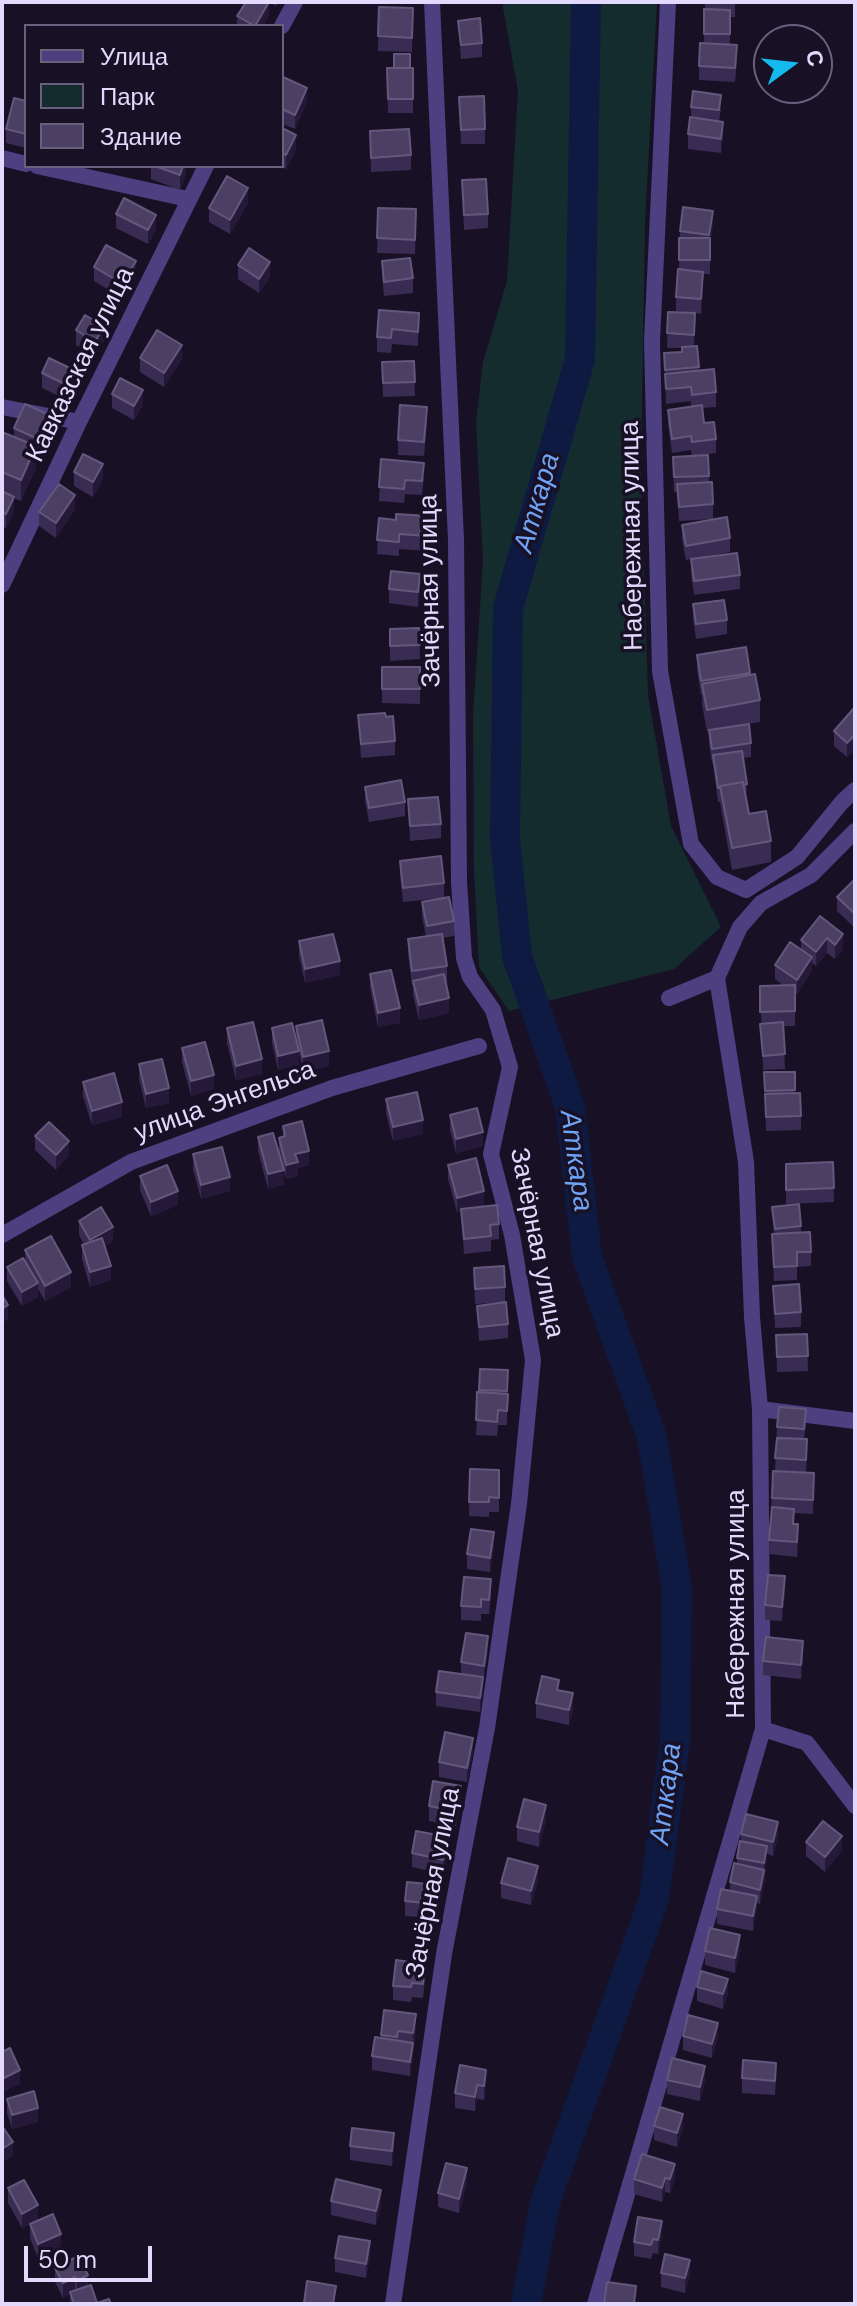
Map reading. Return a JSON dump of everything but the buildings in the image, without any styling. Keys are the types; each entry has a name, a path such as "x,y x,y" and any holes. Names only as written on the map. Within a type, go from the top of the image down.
{"street":[{"path":"283,24 295,2"},
{"name":"Зачёрная улица","path":"393,2304 444,1954 487,1728 519,1504 533,1360 512,1235 491,1154 510,1067 493,1010 470,977 463,942 459,882 456,540 432,2"},
{"name":"Набережная улица","path":"668,2 652,341 660,671 691,844 717,877 746,890 797,857 855,790"},
{"path":"2,158 24,164"},
{"path":"46,168 188,199"},
{"name":"Кавказская улица","path":"2,585 205,168"},
{"path":"2,407 79,422"},
{"path":"669,998 717,978 740,927 761,903 811,875 855,831"},
{"name":"Набережная улица","path":"595,2304 763,1729 760,1409 752,1317 746,1162 717,978"},
{"name":"улица Энгельса","path":"2,1235 131,1162 332,1088 479,1046"},
{"path":"760,1409 855,1421"},
{"path":"763,1729 807,1743 855,1806"}],"green space":[{"path":"502,2 657,2 645,222 641,472 648,695 671,826 721,927 674,969 509,1011 479,967 474,871 473,715 483,560 476,422 483,362 507,281 518,90"}],"waterway":[{"name":"Аткара","path":"526,2304 545,2203 654,1899 675,1740 677,1589 652,1437 587,1257 570,1107 517,956 505,839 508,608 580,359 586,2"}]}
